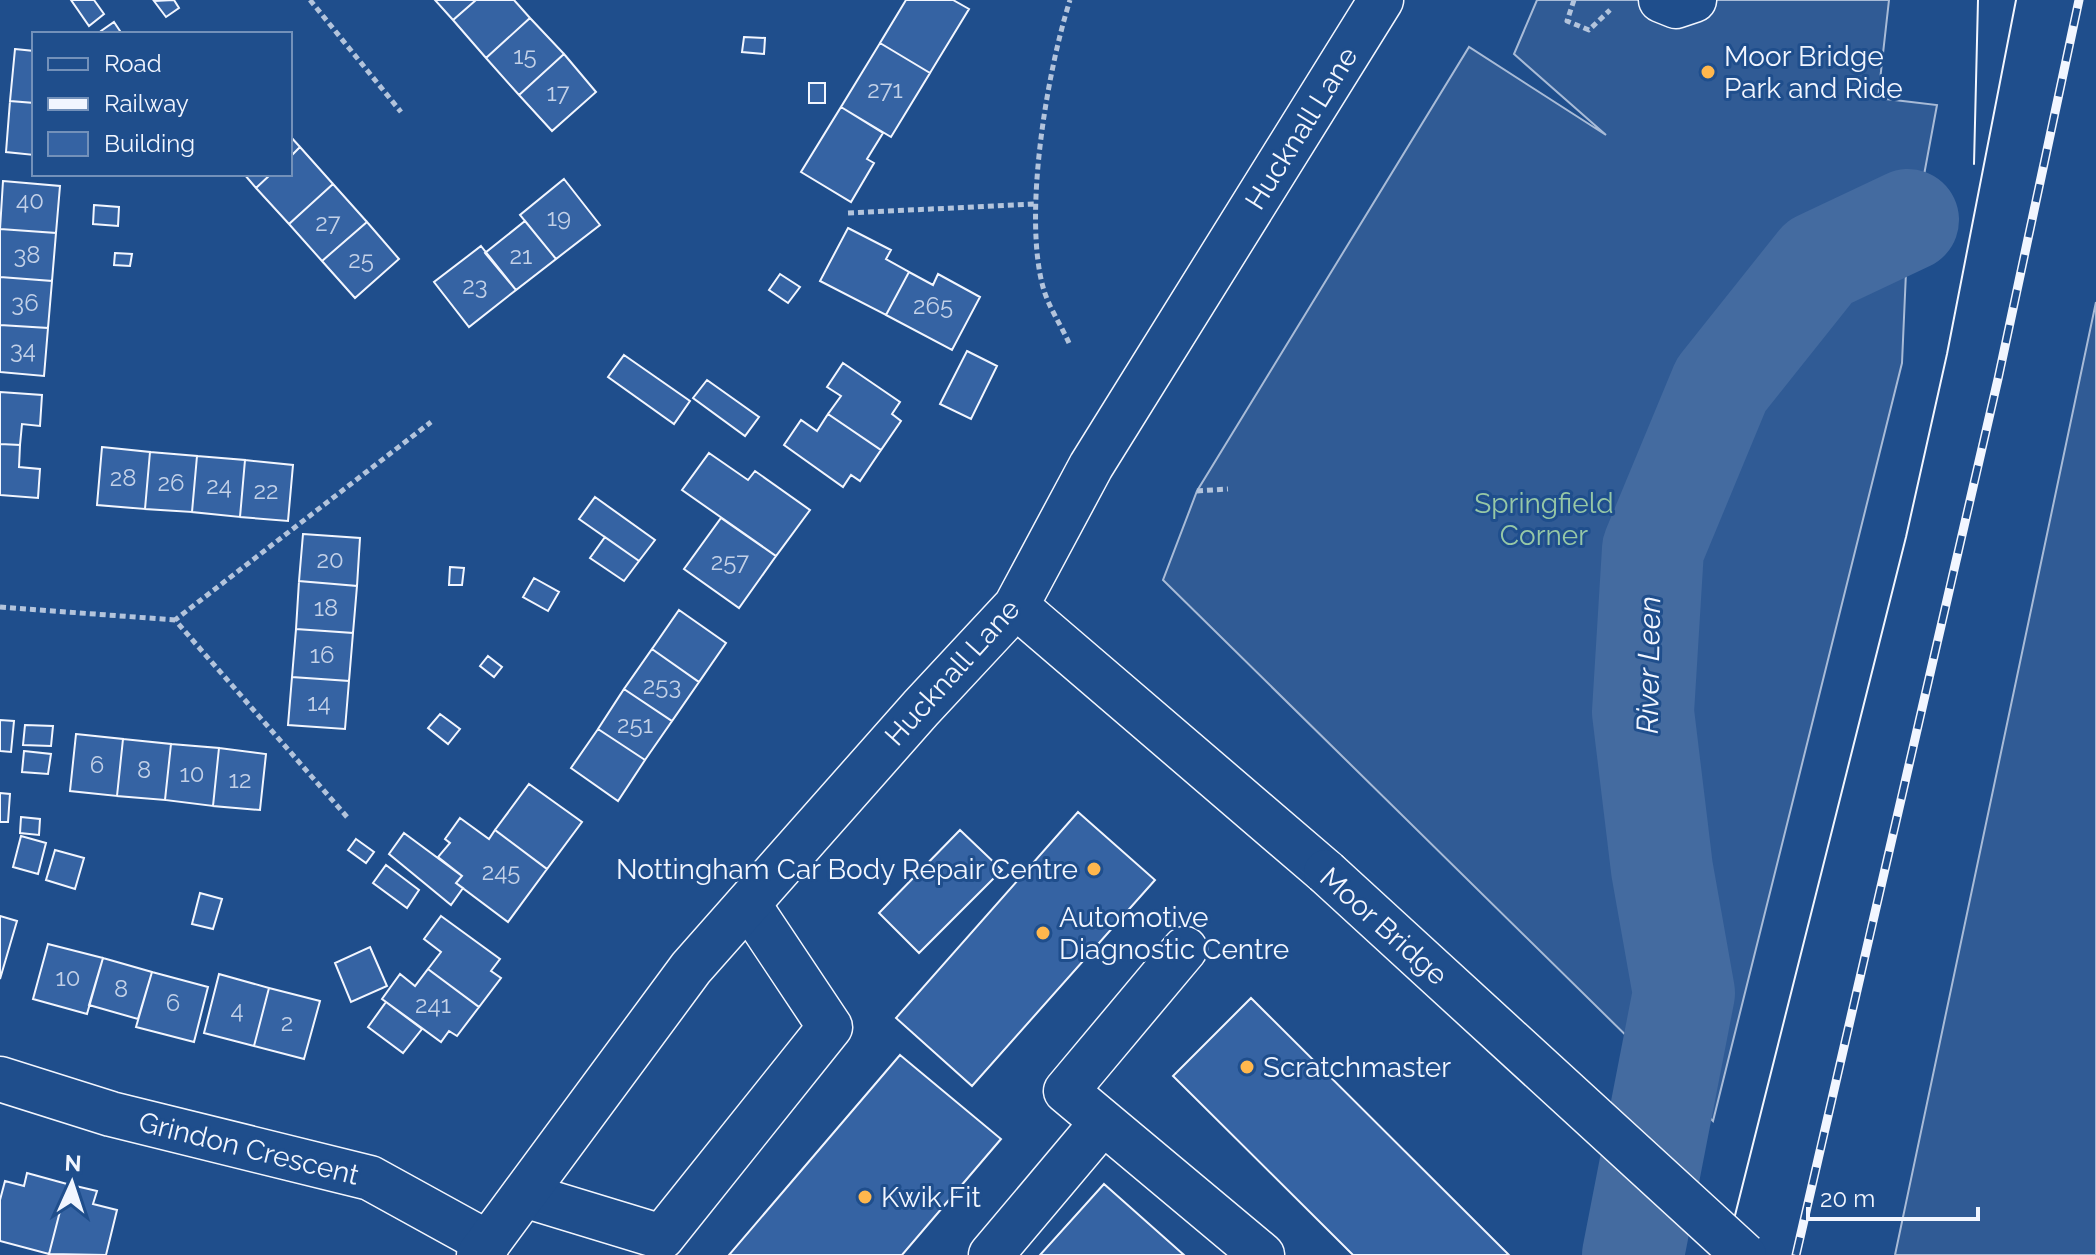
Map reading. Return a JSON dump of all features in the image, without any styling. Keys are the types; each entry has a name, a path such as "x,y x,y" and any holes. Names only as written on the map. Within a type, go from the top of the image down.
{"main road":[{"name":"Hucknall Lane","path":"484,1249 691,968 921,708 1016,606 1091,466 1381,0"},
{"path":"1661,0 1676,6 1694,0"},
{"name":"Moor Bridge","path":"1016,606 1326,872 1744,1255"},
{"path":"524,1195 662,1237 830,1027 748,904"},
{"path":"1185,949 1066,1091 1262,1255"},
{"name":"Grindon Crescent","path":"0,1079 111,1114 370,1178 484,1249"},
{"path":"991,1255 1103,1122"}],"path":[{"path":"310,0 401,112"},
{"path":"1069,343 1043,287 1035,204 1054,50 1070,0"},
{"path":"1574,0 1567,21 1589,30 1621,0"},
{"path":"848,213 1035,204"},
{"path":"0,607 175,620 431,422"},
{"path":"1197,491 1228,489"},
{"path":"175,620 347,817"}],"shaded area":[{"name":"Springfield Corner","path":"1537,0 1889,0 1878,98 1937,105 1906,272 1902,363 1713,1121 1163,580 1197,491 1469,47 1606,135 1514,54"},
{"path":"2096,302 2096,1255 1895,1255"}],"building":[{"path":"71,0 94,0 104,14 89,26"},
{"path":"174,0 179,8 166,17 154,1"},
{"path":"435,0 476,0 453,20"},
{"path":"476,0 514,0 530,18 486,58 453,20"},
{"path":"906,0 953,0 969,9 930,73 880,43"},
{"path":"530,18 564,54 519,95 486,58"},
{"path":"114,22 121,32 102,32"},
{"path":"744,37 765,38 764,54 742,52"},
{"path":"880,43 930,73 891,137 841,107"},
{"path":"15,49 32,51 32,103 10,101"},
{"path":"564,54 596,92 552,131 519,95"},
{"path":"809,83 825,83 825,103 809,103"},
{"path":"10,101 32,103 32,155 6,152"},
{"path":"841,107 883,133 867,159 874,163 851,202 801,172"},
{"path":"292,138 300,147 292,155"},
{"path":"300,147 333,184 289,224 256,188 269,176 292,176 292,155"},
{"path":"246,176 269,176 256,188"},
{"path":"564,179 600,225 556,259 520,215"},
{"path":"3,181 60,186 56,233 0,229"},
{"path":"333,184 367,222 322,261 289,224"},
{"path":"94,205 119,207 118,226 93,224"},
{"path":"525,221 556,259 516,290 485,253"},
{"path":"367,222 399,259 355,298 322,261"},
{"path":"848,228 891,250 886,259 909,272 886,315 820,281"},
{"path":"0,229 56,233 52,281 0,277"},
{"path":"481,246 516,290 469,327 434,282"},
{"path":"115,253 132,254 130,266 114,265"},
{"path":"909,272 933,285 938,274 980,297 952,350 886,315"},
{"path":"780,274 800,287 788,303 769,290"},
{"path":"0,277 52,281 48,328 0,325"},
{"path":"0,325 48,328 44,376 0,372"},
{"path":"967,351 997,366 971,419 940,404"},
{"path":"624,355 690,401 674,424 608,377"},
{"path":"843,363 900,402 892,414 901,421 881,450 828,414 841,396 827,387"},
{"path":"707,380 759,417 745,436 693,398"},
{"path":"0,392 42,395 40,426 22,424 20,445 0,444"},
{"path":"828,414 881,450 860,481 851,475 843,487 784,445 801,420 817,431"},
{"path":"0,444 20,445 19,467 40,469 38,498 0,495"},
{"path":"102,447 150,452 145,509 97,505"},
{"path":"150,452 197,456 192,512 145,509"},
{"path":"709,453 748,480 755,471 810,510 776,556 682,490"},
{"path":"197,456 245,460 240,517 192,512"},
{"path":"245,460 293,465 288,521 240,517"},
{"path":"595,497 655,540 639,561 579,519"},
{"path":"721,518 776,556 739,608 684,569"},
{"path":"303,534 360,538 357,586 299,581"},
{"path":"605,537 639,561 624,581 590,558"},
{"path":"450,567 464,568 462,585 449,585"},
{"path":"534,578 559,592 548,611 523,597"},
{"path":"299,581 357,586 353,633 296,629"},
{"path":"679,610 726,643 699,682 652,649"},
{"path":"296,629 353,633 349,681 292,677"},
{"path":"652,649 699,682 672,721 624,689"},
{"path":"488,656 502,667 494,677 480,666"},
{"path":"292,677 349,681 345,729 288,725"},
{"path":"624,689 672,721 645,760 598,729"},
{"path":"440,714 460,729 448,744 428,728"},
{"path":"0,720 14,721 11,752 0,751"},
{"path":"25,725 53,726 51,746 23,745"},
{"path":"598,729 645,760 618,801 571,768"},
{"path":"76,734 123,739 117,796 70,791"},
{"path":"123,739 171,744 165,800 117,796"},
{"path":"171,744 219,748 213,806 165,800"},
{"path":"219,748 266,754 260,810 213,806"},
{"path":"24,751 51,754 48,774 22,772"},
{"path":"529,784 582,822 547,869 495,830"},
{"path":"0,793 10,794 8,822 0,822"},
{"path":"1078,812 1155,880 972,1086 896,1018"},
{"path":"21,817 40,819 39,835 20,833"},
{"path":"460,818 489,839 495,830 547,869 508,922 456,883 462,876 438,857 450,843 445,839"},
{"path":"960,830 1002,870 919,953 879,913"},
{"path":"404,833 462,876 456,883 463,888 451,905 389,854"},
{"path":"21,836 46,843 38,874 13,867"},
{"path":"356,839 374,852 366,863 348,850"},
{"path":"55,850 84,858 75,889 46,880"},
{"path":"386,865 419,890 407,908 373,883"},
{"path":"200,893 222,899 213,929 192,924"},
{"path":"0,916 17,921 0,979"},
{"path":"441,916 500,959 491,971 501,978 479,1007 428,969 441,952 424,939"},
{"path":"48,944 103,958 87,1014 33,999"},
{"path":"370,947 387,986 351,1002 335,963"},
{"path":"103,958 152,972 138,1019 89,1005"},
{"path":"428,969 479,1007 457,1036 449,1031 441,1042 382,999 400,974 415,986"},
{"path":"152,972 208,987 194,1042 136,1027"},
{"path":"219,974 269,988 254,1046 204,1033"},
{"path":"269,988 320,1001 304,1059 254,1046"},
{"path":"1251,998 1509,1255 1353,1255 1173,1076"},
{"path":"386,1002 422,1029 403,1053 368,1027"},
{"name":"Kwik Fit","path":"900,1055 1001,1139 902,1255 729,1255"},
{"path":"27,1173 67,1184 49,1254 0,1241 0,1200 5,1181 24,1186"},
{"path":"67,1184 97,1191 93,1204 117,1210 106,1255 49,1254"},
{"path":"1104,1184 1184,1255 1040,1255"}],"waterway":[{"name":"River Leen","path":"1633,1255 1684,993 1662,869 1643,712 1653,549 1721,385 1819,262 1908,220"}],"tram line":[{"path":"1974,164 1978,0"},
{"path":"1725,1255 1906,537 1947,354 2016,0"}],"railway":[{"path":"1796,1255 1998,379 2079,0"}],"place":[{"name":"Moor Bridge Park and Ride","path":"1708,72"},
{"name":"Nottingham Car Body Repair Centre","path":"1094,869"},
{"name":"Automotive Diagnostic Centre","path":"1043,933"},
{"name":"Scratchmaster","path":"1247,1067"},
{"name":"Kwik Fit","path":"865,1197"}]}
